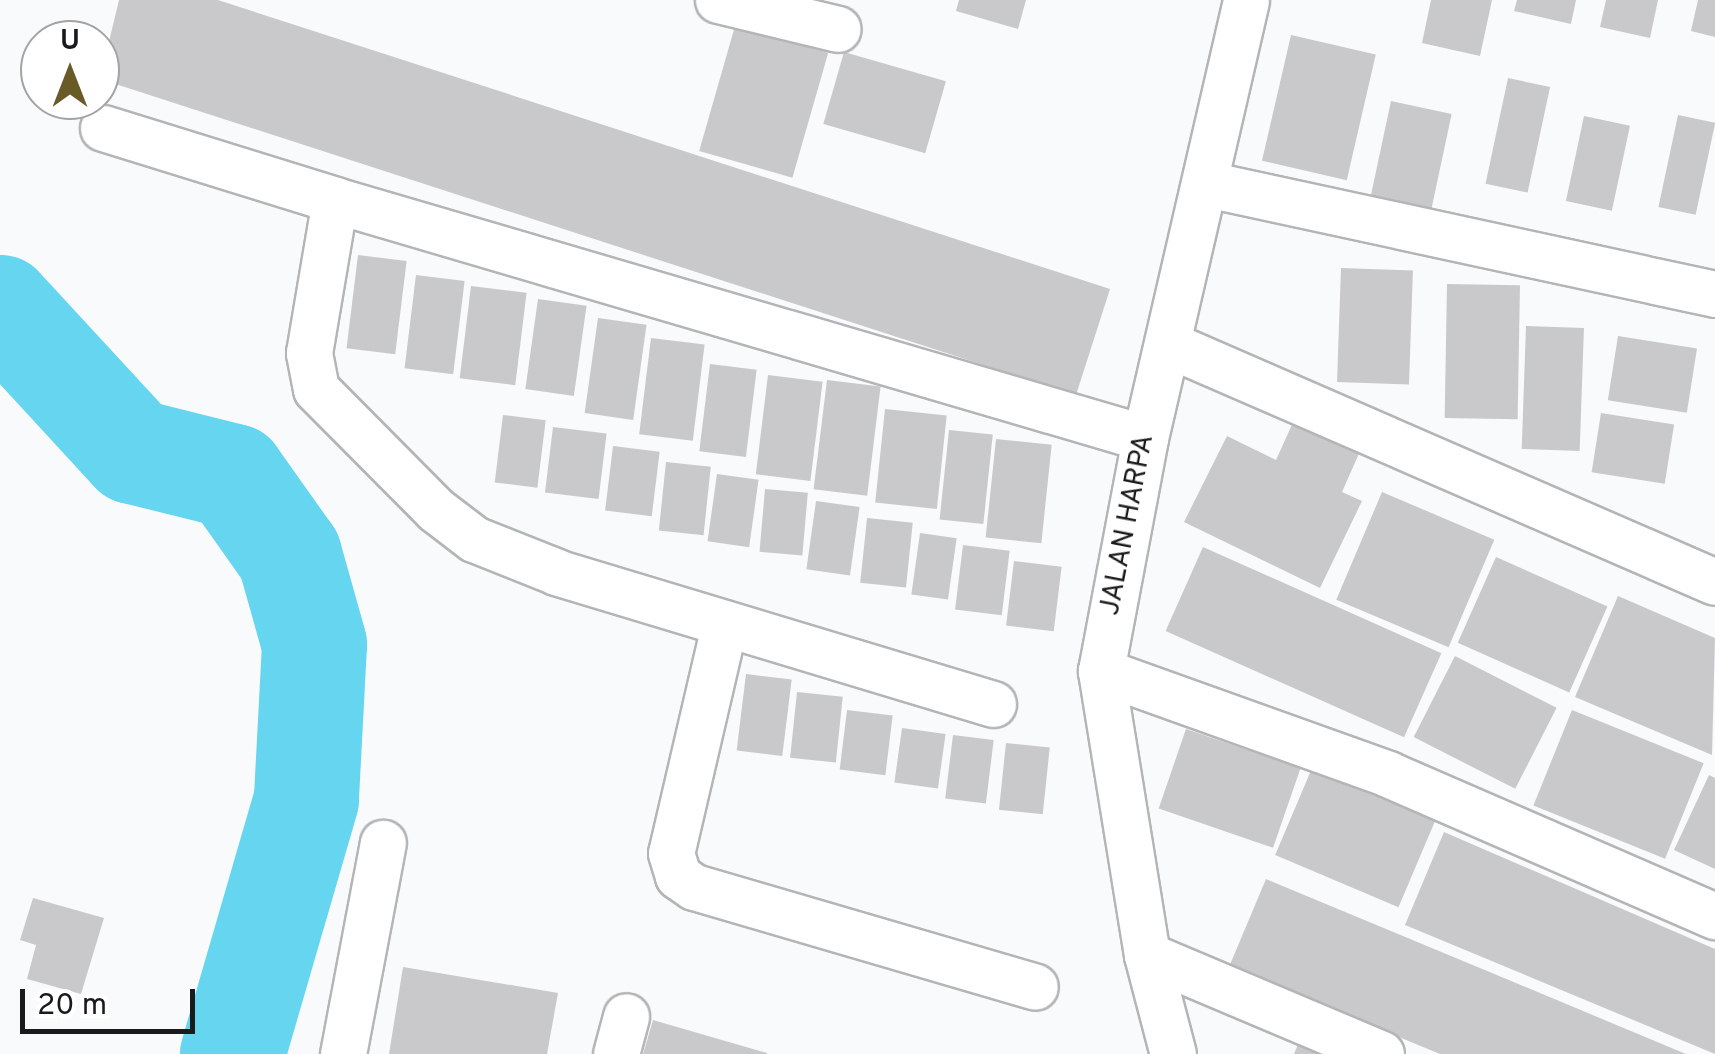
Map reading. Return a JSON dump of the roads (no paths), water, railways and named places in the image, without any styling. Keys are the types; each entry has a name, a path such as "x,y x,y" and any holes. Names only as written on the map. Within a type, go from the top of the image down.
{"street":[{"path":"718,0 838,28"},
{"name":"JALAN HARPA","path":"1173,1054 1147,956 1100,672 1145,438 1170,345 1246,0"},
{"path":"103,128 1145,438"},
{"path":"1207,184 1715,294"},
{"path":"335,200 309,353 316,390 436,510 474,539 724,626 993,704"},
{"path":"1170,345 1715,582"},
{"path":"724,626 672,854 678,876 694,887 1035,987"},
{"path":"1100,672 1388,774 1715,916"},
{"path":"343,1054 383,843"},
{"path":"1147,956 1381,1054"}],"waterway":[{"path":"0,307 133,451 233,476 289,555 314,644 306,799 232,1054"}]}
